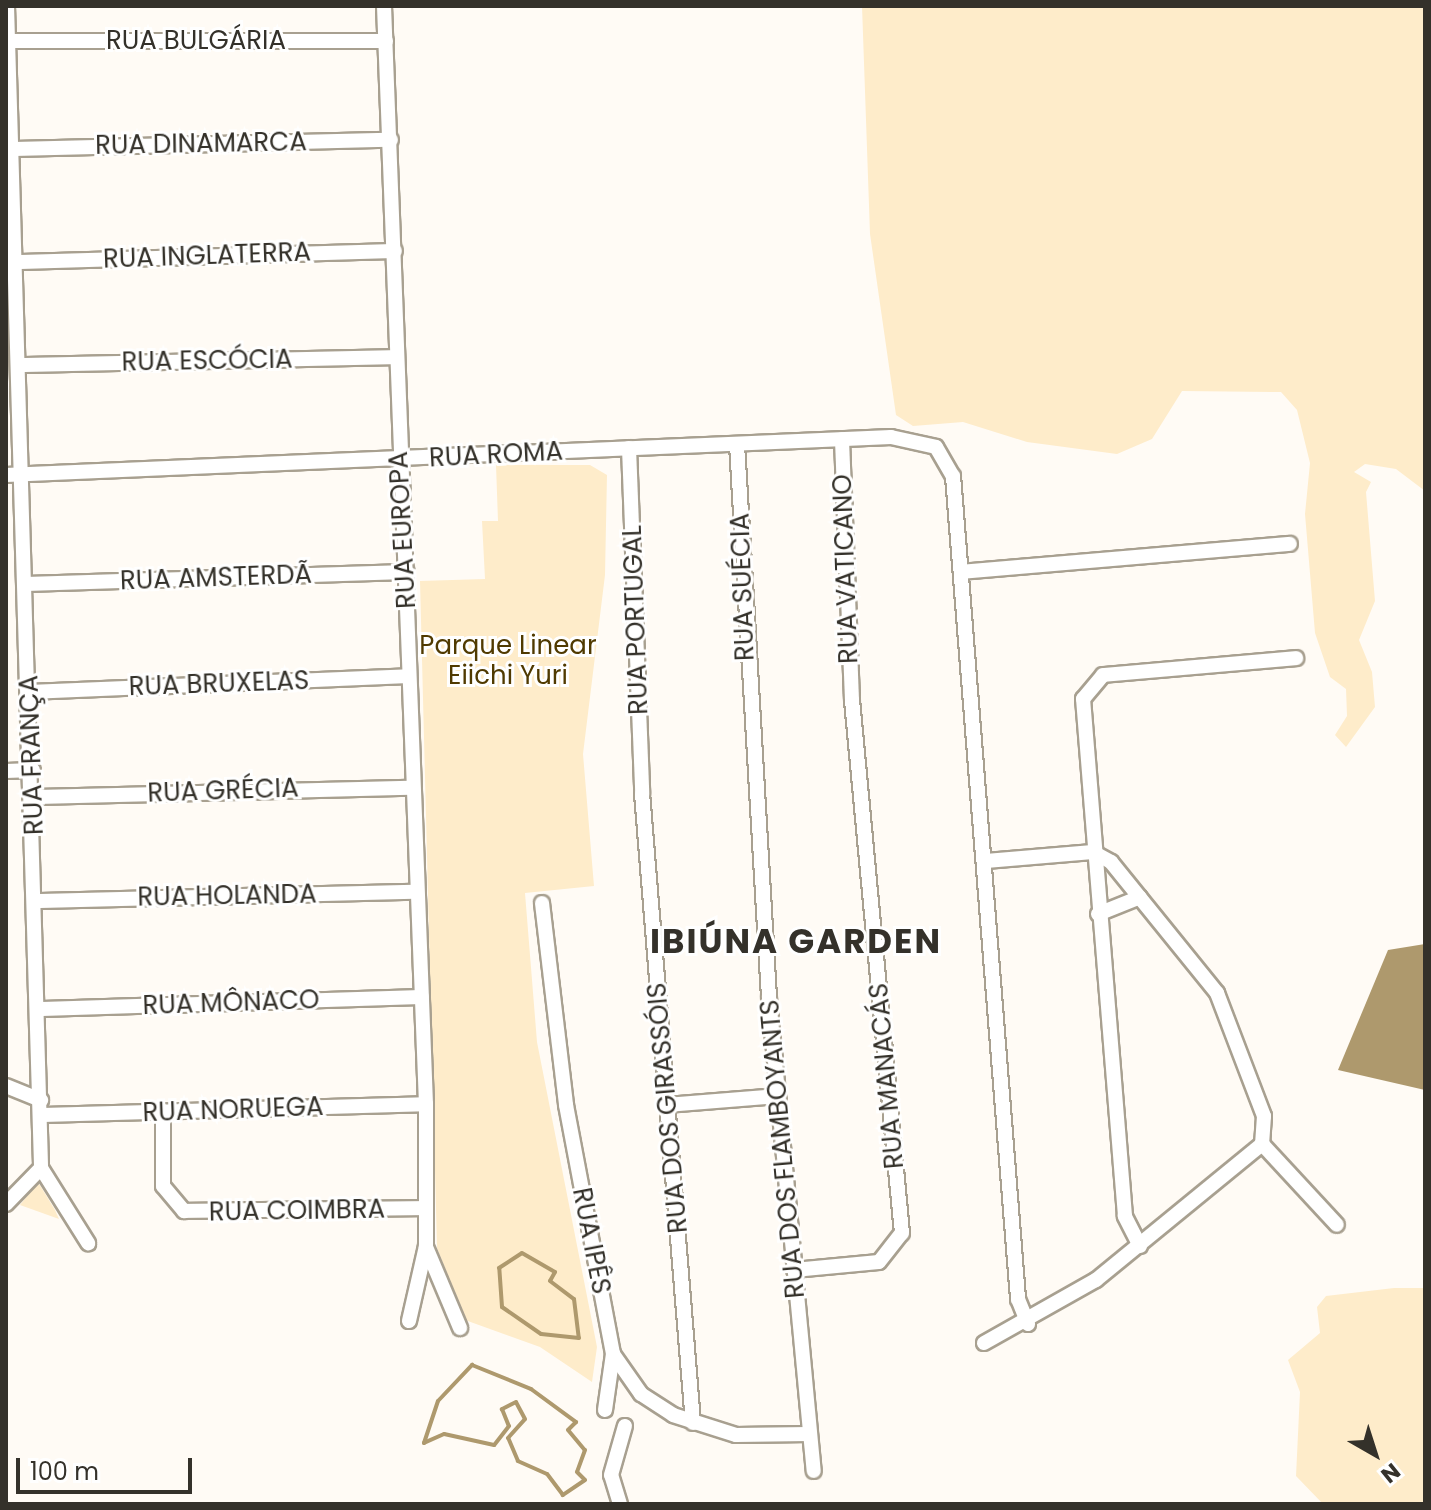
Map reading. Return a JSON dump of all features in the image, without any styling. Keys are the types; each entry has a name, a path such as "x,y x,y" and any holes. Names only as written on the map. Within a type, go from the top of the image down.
{"street":[{"name":"RUA FRANÇA","path":"7,6 7,92 19,262 20,365 13,475 25,584 30,692 41,1009 41,1168"},
{"name":"RUA EUROPA","path":"384,6 395,251 394,357 407,572 408,676 426,1104 423,1208 426,1246 409,1321"},
{"name":"RUA BULGÁRIA","path":"7,41 386,41"},
{"name":"RUA DINAMARCA","path":"11,149 391,140"},
{"name":"RUA INGLATERRA","path":"19,262 395,251"},
{"name":"RUA ESCÓCIA","path":"20,365 394,357"},
{"name":"RUA ROMA","path":"13,475 918,438 936,447 953,476 961,572"},
{"name":"RUA VATICANO","path":"842,439 852,700"},
{"name":"RUA SUÉCIA","path":"737,444 749,730"},
{"name":"RUA PORTUGAL","path":"629,448 642,793"},
{"path":"1028,1324 1018,1299 961,572 1290,544"},
{"name":"RUA AMSTERDÃ","path":"25,584 407,572"},
{"path":"1140,1246 1125,1216 1082,704 1092,683 1103,675 1296,658"},
{"name":"RUA BRUXELAS","path":"30,692 408,676"},
{"name":"RUA MANACÁS","path":"794,1270 879,1262 902,1233 852,700"},
{"name":"RUA DOS FLAMBOYANTS","path":"749,730 778,1096 814,1471"},
{"path":"6,771 33,770"},
{"name":"RUA GRÉCIA","path":"34,797 413,788"},
{"name":"RUA DOS GIRASSÓIS","path":"642,793 693,1423"},
{"path":"984,1343 1028,1324 1140,1246 1262,1144 1264,1116 1217,993 1140,897 1093,852 986,861"},
{"name":"RUA HOLANDA","path":"37,901 417,892"},
{"path":"1098,914 1140,897"},
{"name":"RUA IPÊS","path":"542,903 566,1105 613,1354 641,1394 693,1423 736,1435 809,1434"},
{"name":"RUA MÔNACO","path":"41,1009 422,997"},
{"path":"6,1086 41,1108"},
{"path":"667,1105 778,1096"},
{"name":"RUA NORUEGA","path":"41,1108 163,1111 426,1104"},
{"name":"RUA COIMBRA","path":"163,1111 163,1186 184,1211 423,1208"},
{"path":"1262,1144 1337,1225"},
{"path":"6,1204 41,1168 88,1243"},
{"name":"RUA EUROPA","path":"426,1246 460,1328"},
{"path":"605,1410 613,1354"},
{"path":"620,1504 611,1475 625,1426"}],"green space":[{"path":"862,6 1425,6 1425,491 1396,469 1365,464 1354,472 1371,482 1366,492 1375,601 1359,640 1372,672 1375,707 1346,747 1335,735 1347,716 1346,689 1330,677 1315,633 1305,514 1310,463 1297,410 1281,392 1182,391 1152,439 1117,454 1027,442 963,422 913,426 896,415 870,234"},
{"name":"Parque Linear Eiichi Yuri","path":"496,465 590,465 607,475 605,575 583,754 594,886 525,893 537,1042 597,1347 592,1382 540,1347 465,1320 437,1248 420,581 485,579 482,521 498,521"},
{"path":"38,1182 55,1210 59,1219 20,1205"},
{"path":"1394,1288 1425,1288 1425,1504 1323,1504 1296,1476 1300,1392 1288,1360 1320,1333 1317,1307 1326,1296"}],"shaded area":[{"path":"1425,944 1425,1090 1338,1070 1388,950"}],"waterway":[{"path":"522,1253 555,1272 550,1281 574,1299 579,1338 541,1334 502,1307 499,1268 522,1253"},
{"path":"472,1365 531,1389 576,1422 568,1430 585,1450 577,1472 585,1480 563,1495 547,1474 518,1461 508,1438 525,1419 516,1402 502,1409 509,1426 494,1445 444,1434 424,1443 438,1401 472,1365"}],"district":[{"name":"IBIÚNA GARDEN","path":"796,942"}]}
